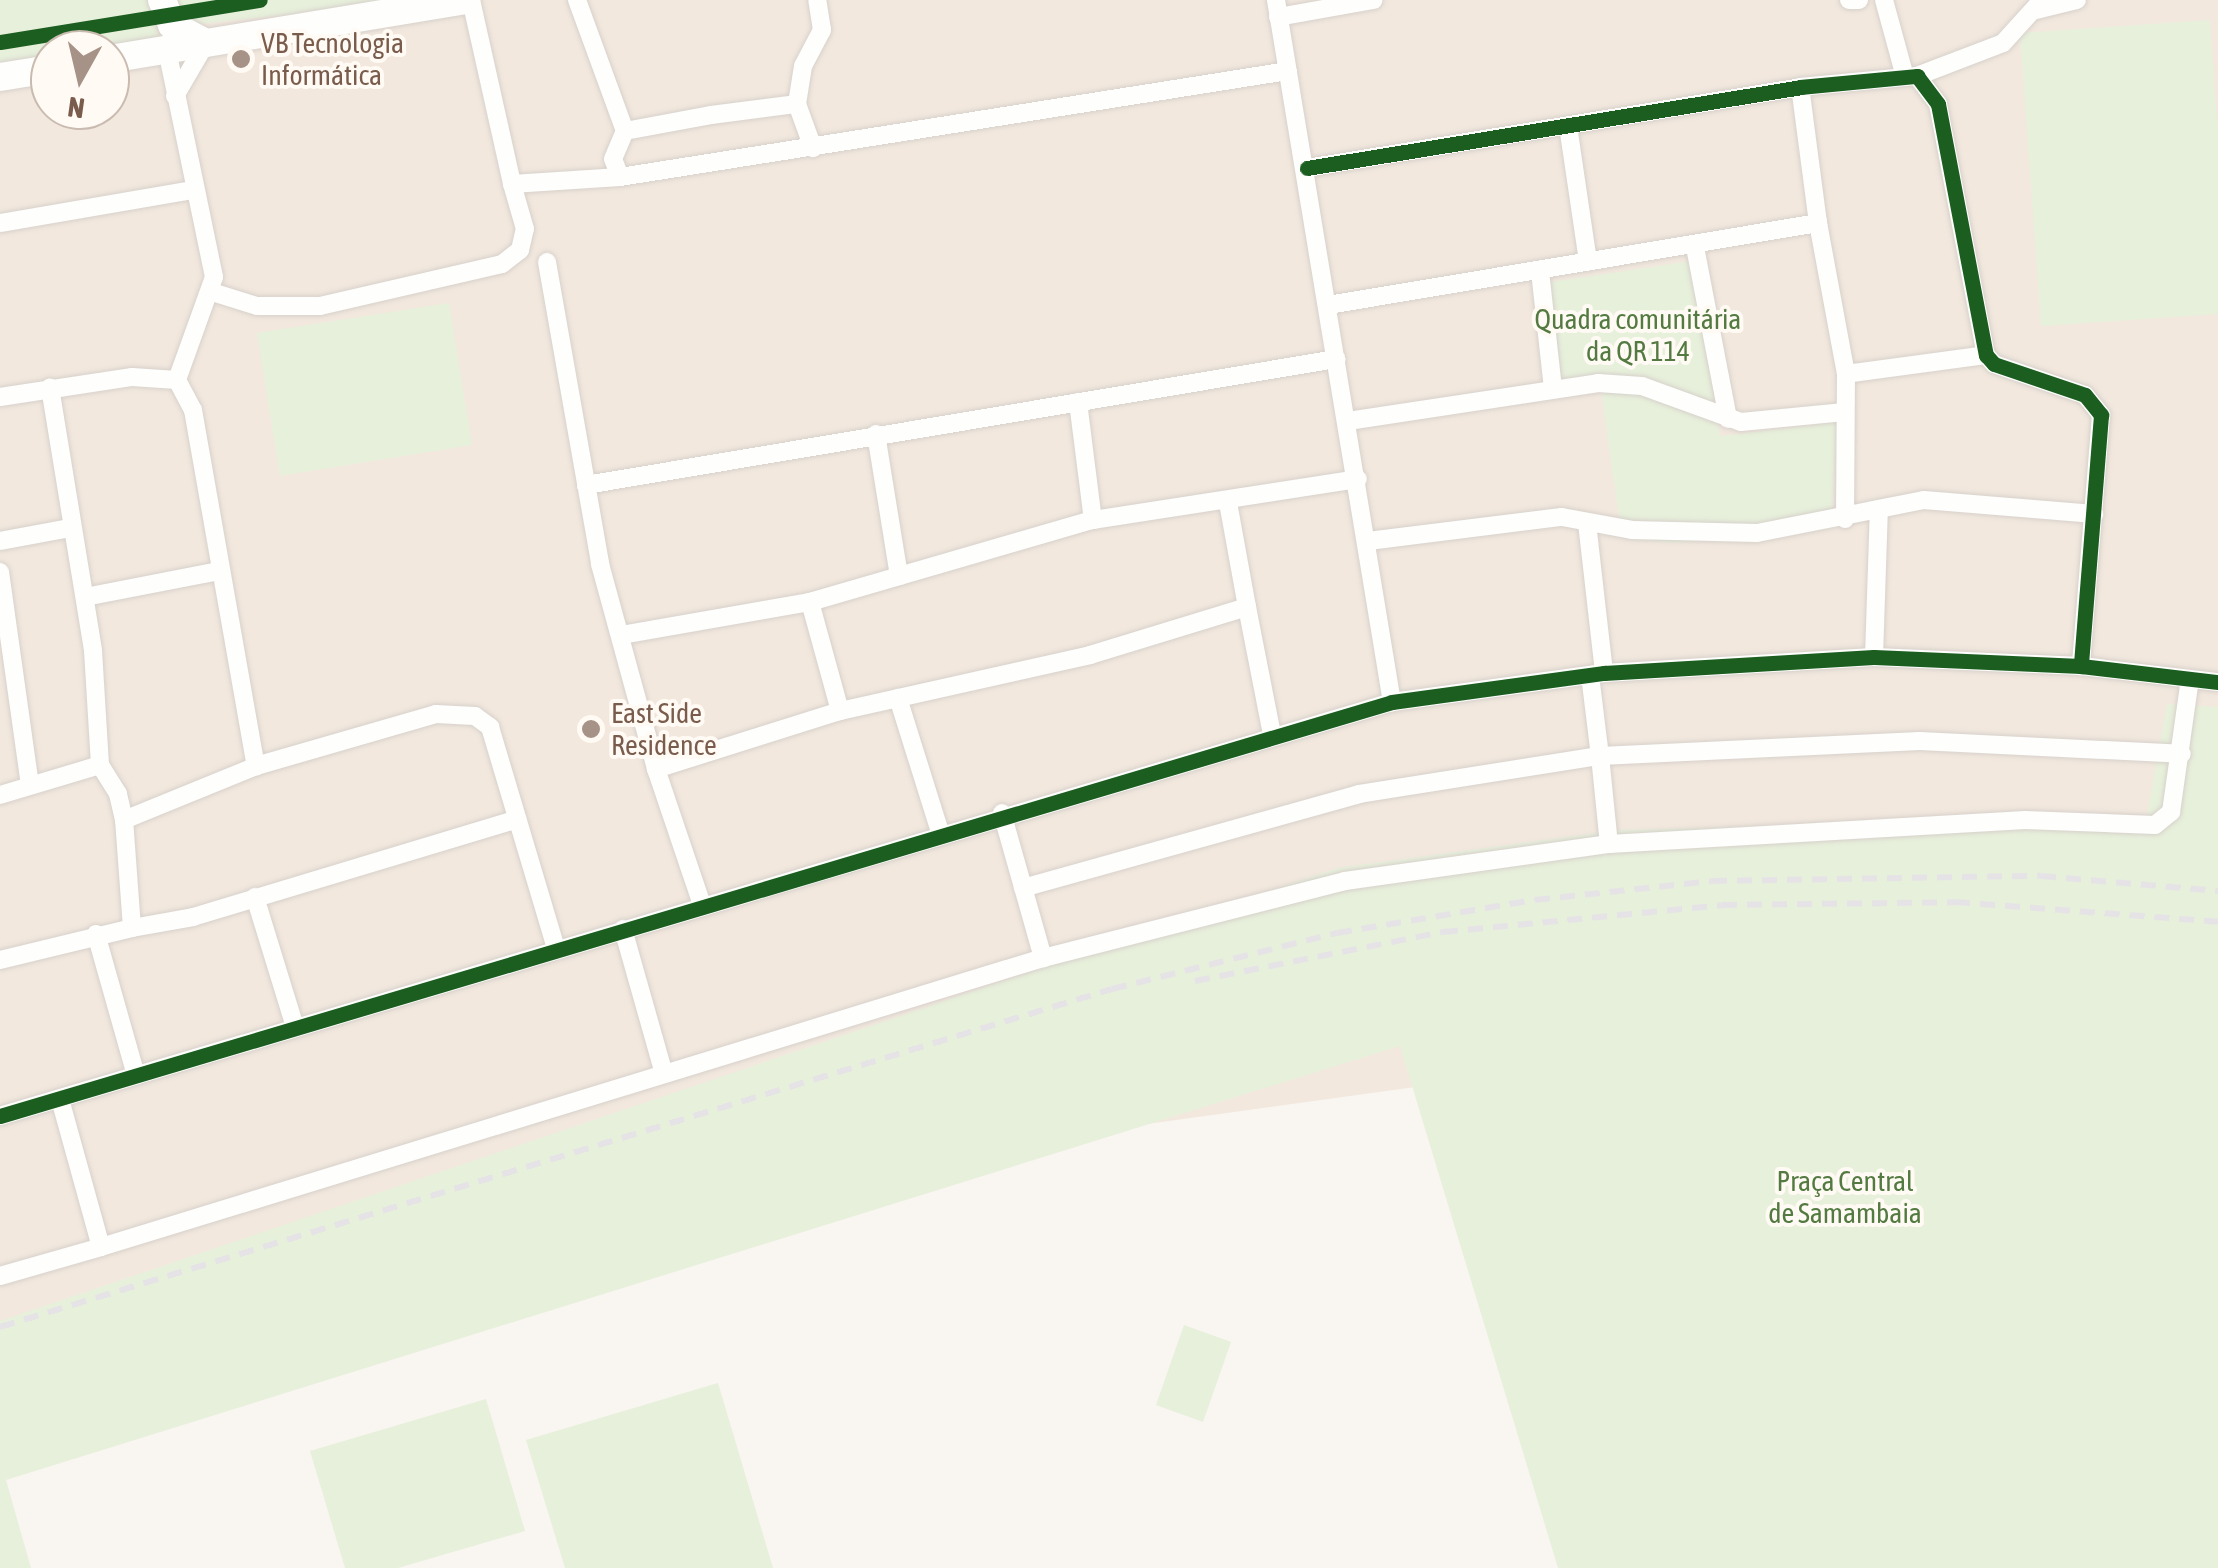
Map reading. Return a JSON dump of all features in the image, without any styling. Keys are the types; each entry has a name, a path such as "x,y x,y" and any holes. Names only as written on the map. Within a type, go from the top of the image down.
{"main road":[{"path":"162,0 172,26 206,43"},
{"path":"130,56 469,0"},
{"path":"0,77 30,72"}],"street":[{"path":"212,292 257,306 320,306 502,264 520,250 525,229 469,0"},
{"path":"577,0 624,131 613,160 620,177"},
{"path":"814,148 796,104 797,84 822,30 817,0"},
{"path":"1373,0 1277,8 1392,702"},
{"path":"1849,0 1859,0"},
{"path":"1884,0 1910,75 1938,104 1986,355 1994,364 2086,395 2096,406 2094,514 2081,666"},
{"path":"1306,168 1800,88 1910,75 2003,44 2039,5 2077,0"},
{"path":"175,97 206,43"},
{"path":"167,50 212,292 177,380 193,410 256,766"},
{"path":"512,184 620,177 1288,72"},
{"path":"1800,88 1818,223 1846,374 1844,520"},
{"path":"624,131 796,104"},
{"path":"1568,126 1588,262"},
{"path":"0,223 193,190"},
{"path":"1328,305 1694,247 1818,223"},
{"path":"1694,247 1728,420"},
{"path":"547,262 586,485 622,635 656,769 702,905"},
{"path":"1540,270 1552,388"},
{"path":"1846,374 1986,355"},
{"path":"586,485 1336,358"},
{"path":"0,397 132,376 177,380"},
{"path":"1348,421 1552,388 1642,386 1728,420 1845,412"},
{"path":"50,388 70,528 85,596 100,766 118,794 124,820 132,928"},
{"path":"1078,402 1094,520"},
{"path":"876,434 899,576"},
{"path":"622,635 810,602 1094,520 1358,480"},
{"path":"1368,541 1530,518 1757,533 1844,520 1924,500 2094,514"},
{"path":"1228,502 1272,734"},
{"path":"1874,657 1880,510"},
{"path":"1587,523 1609,844"},
{"path":"0,541 70,528"},
{"path":"85,596 219,571"},
{"path":"0,572 5,674 30,785"},
{"path":"810,602 840,711"},
{"path":"656,769 840,711 1090,654 1247,607"},
{"path":"0,1116 1002,813 1392,702 1597,674 1874,657 2081,666 2218,682"},
{"path":"0,1276 663,1070 1043,958 1344,881 1609,844 2024,820 2156,826 2171,812 2190,679"},
{"path":"898,698 940,832"},
{"path":"124,820 256,766 436,714 465,714 490,727 556,948"},
{"path":"1023,888 1359,794 1600,756 1920,741 2182,754"},
{"path":"0,795 100,766"},
{"path":"1002,813 1043,958"},
{"path":"0,960 255,897 518,819"},
{"path":"255,897 294,1027"},
{"path":"623,929 663,1070"},
{"path":"96,934 136,1076"},
{"path":"60,1099 101,1247"}],"shaded area":[{"path":"0,0 2218,0 2218,1053 2149,986 631,1195 0,1397"}],"green space":[{"path":"0,0 154,0 157,32 165,39 130,45 130,30 30,30 30,64 0,69"},
{"path":"169,0 421,0 190,25"},
{"path":"2210,20 2218,137 2218,314 2041,326 2020,33"},
{"name":"Quadra comunitária da QR 114","path":"1692,261 1720,436 1838,422 1831,529 1674,543 1622,538 1601,390 1557,391 1544,283"},
{"path":"449,303 472,445 280,476 257,333"},
{"name":"Praça Central de Samambaia","path":"2167,704 2218,707 2218,1568 1558,1568 1400,1046 6,1480 31,1568 0,1568 0,1321 1337,868 1618,830 2147,816"},
{"path":"1184,1325 1231,1342 1203,1422 1156,1405"},
{"path":"718,1383 773,1568 565,1568 526,1440"},
{"path":"486,1399 525,1531 398,1568 345,1568 310,1451"}],"railway":[{"path":"0,1327 1112,989 1337,933 1535,900 1712,881 2041,876 2218,891"},
{"path":"1195,981 1443,932 1722,905 1955,902 2218,922"}],"cycle path":[{"path":"0,42 260,0"},
{"path":"1307,168 1800,87 1917,76 1938,104 1986,355 1994,364 2085,395 2101,415 2081,666"},
{"path":"0,1116 1392,702 1604,673 1874,657 2081,666 2218,682"}],"place":[{"name":"VB Tecnologia Informática","path":"241,59"},
{"name":"East Side Residence","path":"591,729"}]}
